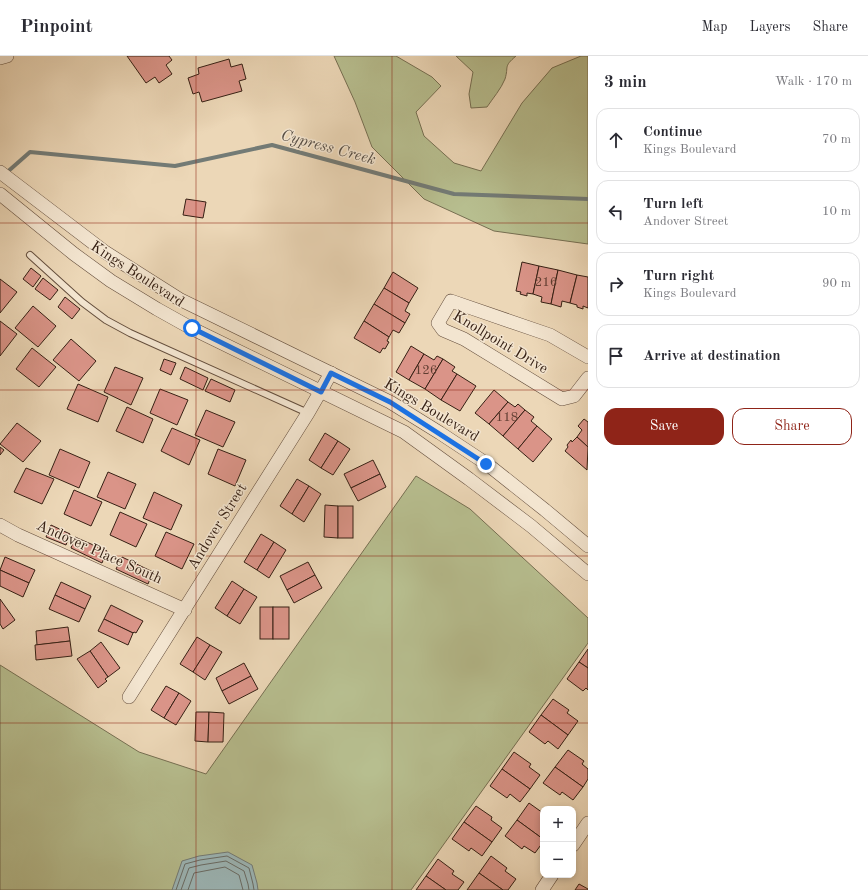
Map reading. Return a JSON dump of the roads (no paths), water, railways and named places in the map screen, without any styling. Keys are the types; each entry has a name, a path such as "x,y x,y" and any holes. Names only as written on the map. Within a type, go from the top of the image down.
{"street":[{"name":"Kings Boulevard","path":"0,172 20,189 105,252 178,299 390,402 486,464 588,546"},
{"name":"Kings Boulevard","path":"3,197 74,254 111,281 134,295 192,328 404,432 525,521 588,574"},
{"name":"Knollpoint Drive","path":"588,357 550,336 450,301 438,323 443,330 464,339 562,399 574,396 588,378"},
{"name":"Andover Street","path":"129,697 308,414 331,373"},
{"name":"Andover Place South","path":"0,525 18,535 185,610"},
{"path":"575,842 588,823"},
{"path":"542,890 550,878"}],"lane":[{"path":"30,255 82,302 106,320 308,414"}],"water":[{"path":"228,852 252,865 258,890 172,890 182,861 199,856"}],"waterway":[{"name":"Cypress Creek","path":"5,174 30,152 175,166 272,145 454,194 588,199"}]}
